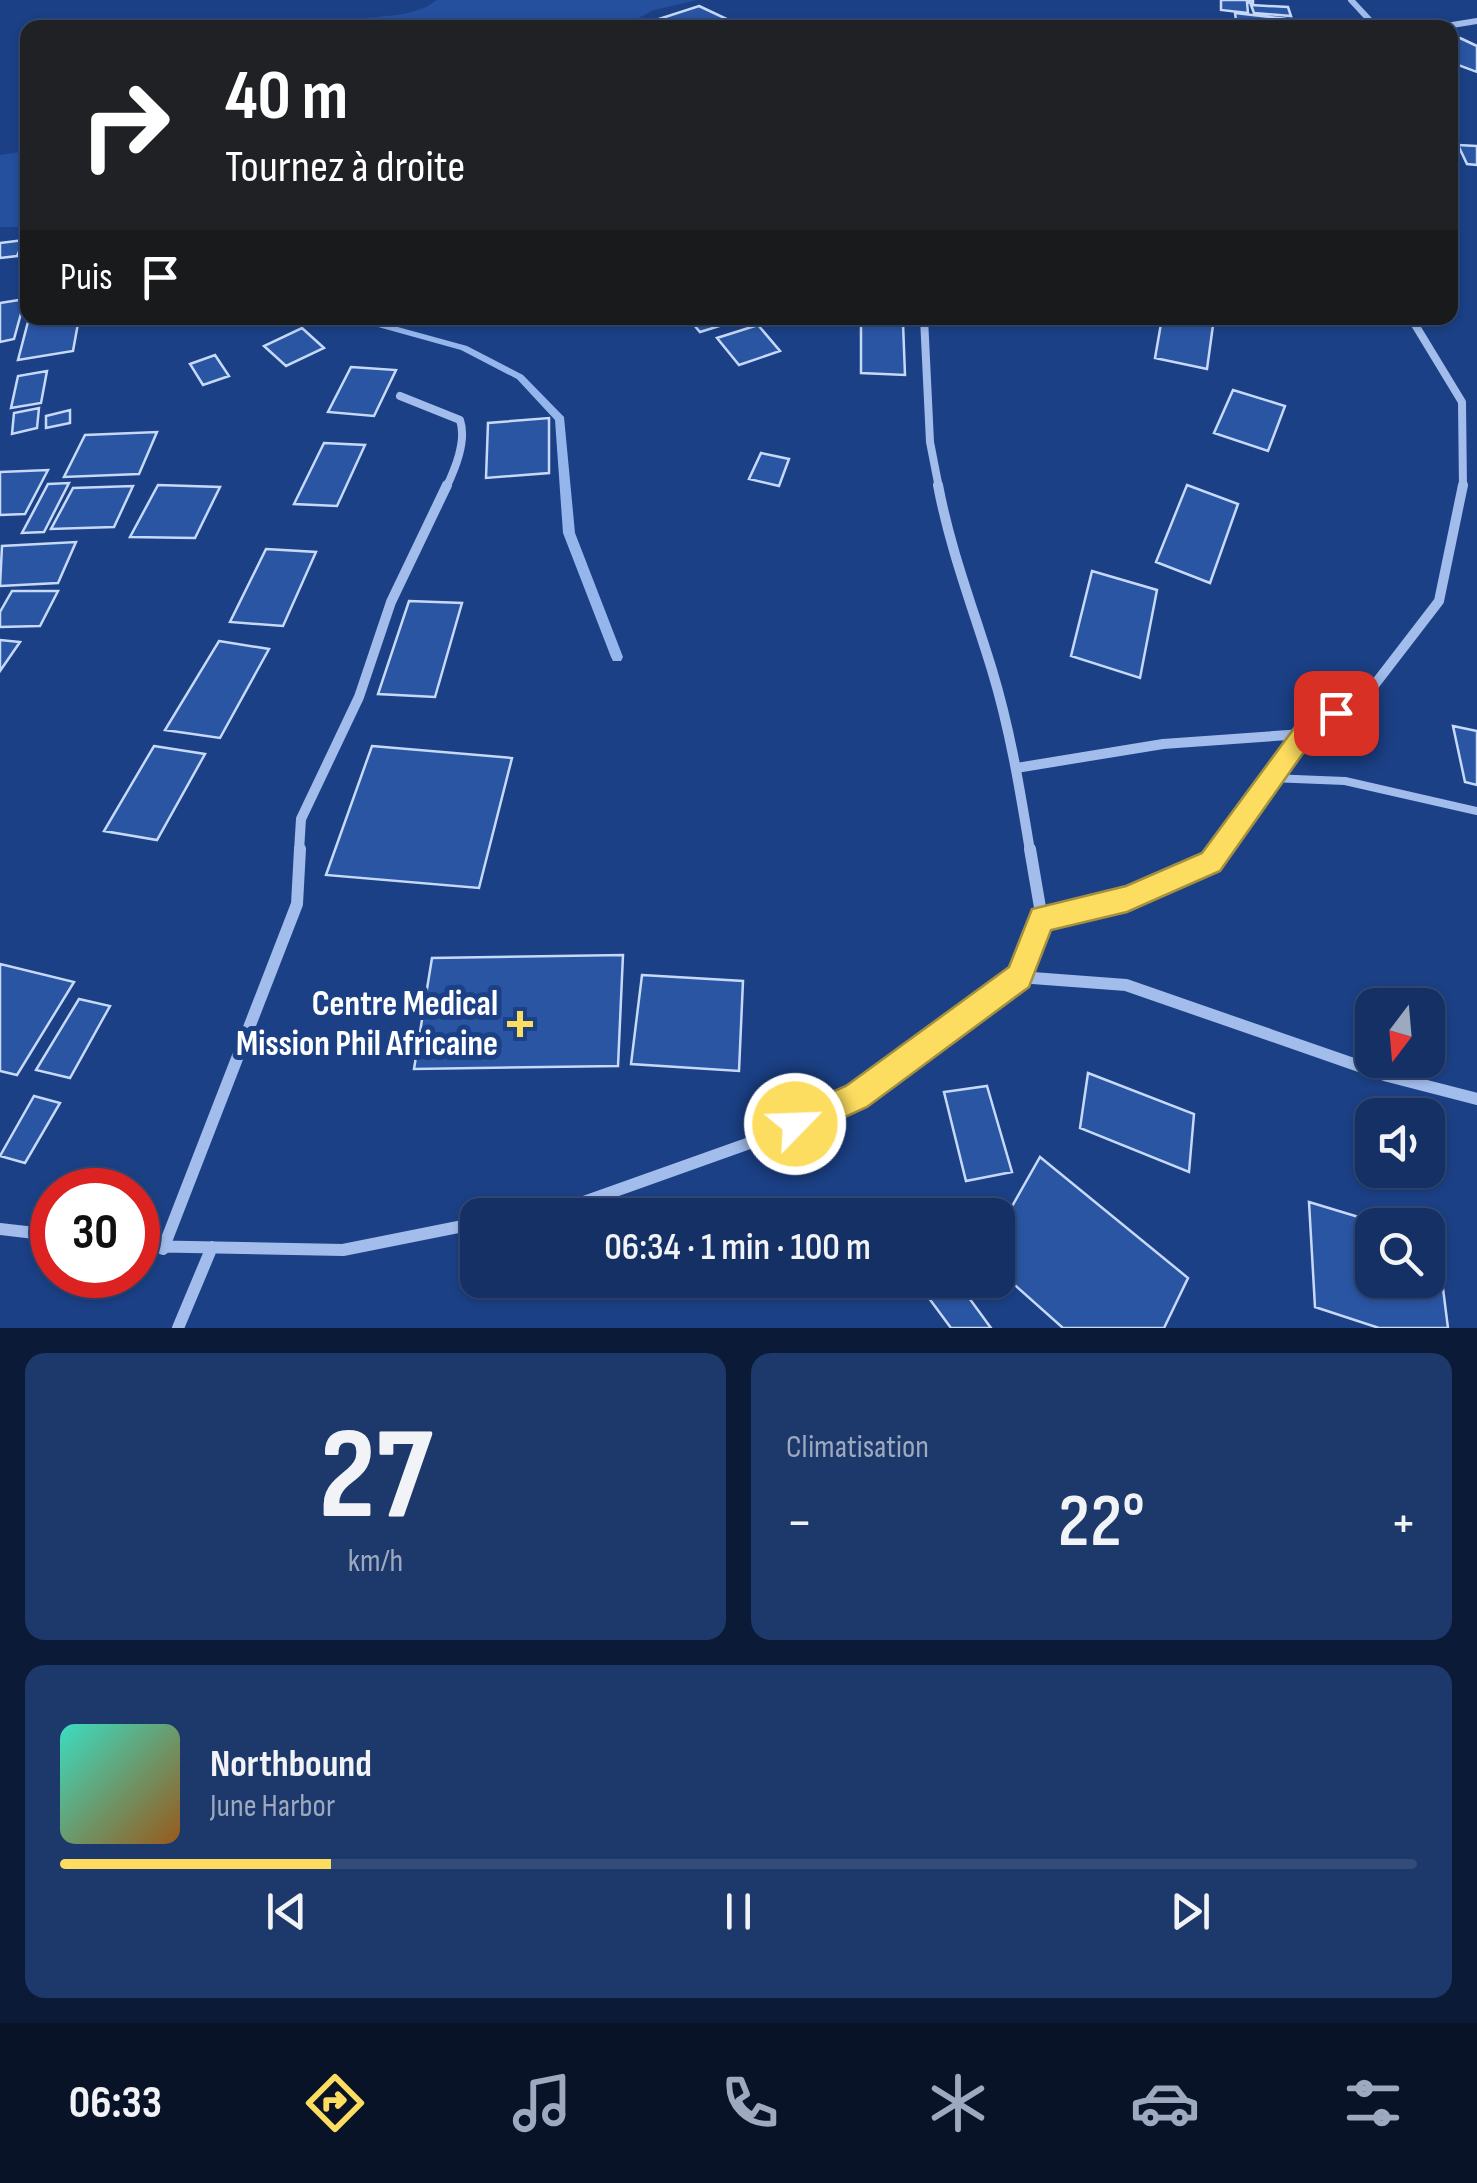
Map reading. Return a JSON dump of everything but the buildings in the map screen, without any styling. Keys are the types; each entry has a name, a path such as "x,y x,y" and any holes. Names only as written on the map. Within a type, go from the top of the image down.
{"street":[{"path":"1351,0 1370,20"},
{"path":"595,1198 764,1138 857,1096 1020,977 1042,919 1016,768 993,674 949,542 930,442 924,325"},
{"path":"1042,919 1127,899 1211,862 1303,734 1369,692 1439,601 1464,476 1462,402 1415,325"},
{"path":"400,396 460,420 463,429 455,469 390,602 358,697 301,819 297,904 162,1249 343,1250 460,1227"},
{"path":"1016,768 1163,744 1303,734"},
{"path":"1020,977 1126,985 1388,1076 1477,1100"},
{"path":"0,1229 30,1233"},
{"path":"178,1328 212,1247"}],"lane":[{"path":"1270,778 1345,781 1477,812"}],"shaded area":[{"path":"437,0 697,0 654,10 635,20 342,20 394,15"},
{"path":"20,152 20,227 0,227 0,155"}],"waterway":[{"path":"381,325 464,348 520,377 560,419 569,533 617,657"}],"place":[{"name":"Centre Medical Mission Phil Africaine","path":"520,1024"}],"route":[{"path":"795,1124 857,1096 1020,977 1042,919 1127,899 1211,862 1303,734 1336,713"}]}
